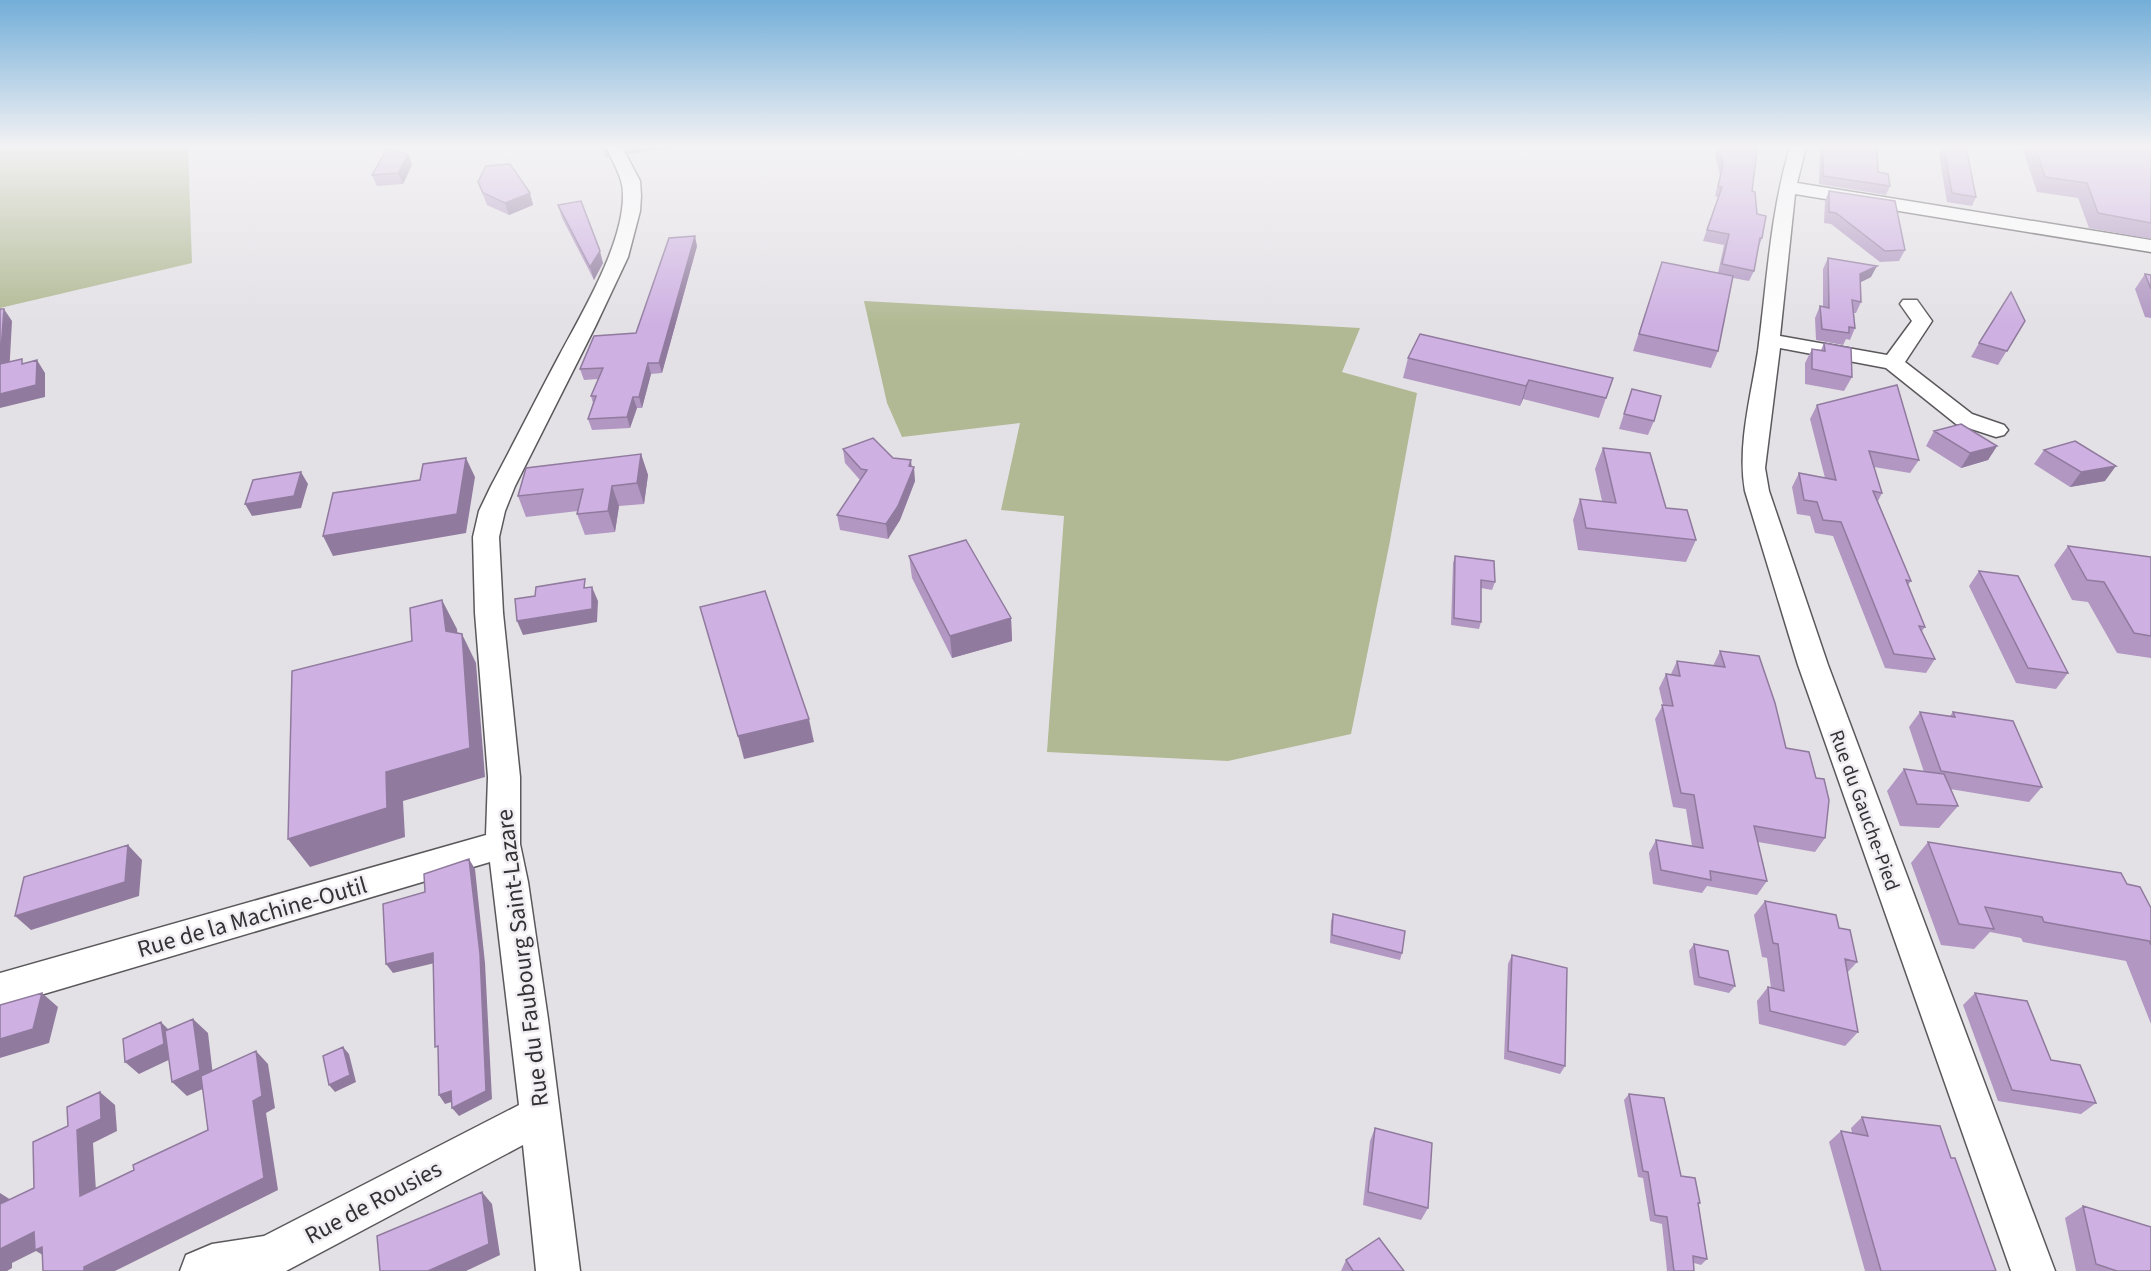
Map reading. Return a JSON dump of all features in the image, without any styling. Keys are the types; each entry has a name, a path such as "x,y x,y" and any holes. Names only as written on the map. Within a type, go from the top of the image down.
{"street":[{"name":"Rue du Faubourg Saint-Lazare","path":"558,1271 511,882 504,844 504,777 489,613 486,537 492,511 503,486 585,327 618,257 631,206"},
{"name":"Rue du Gauche-Pied","path":"1784,206 1753,468 1757,491 1813,665 2033,1271"},
{"path":"1906,206 2151,246"},
{"path":"1893,363 1922,321 1910,304"},
{"path":"1770,340 1893,363 1964,418 1996,430"},
{"name":"Rue de la Machine-Outil","path":"0,990 504,844"},
{"name":"Rue de Rousies","path":"202,1271 212,1266 268,1257 540,1115"}],"green space":[{"path":"0,206 190,206 192,263 0,308"},
{"path":"864,301 1360,328 1342,372 1417,393 1351,734 1228,761 1047,752 1064,516 1001,510 1020,423 902,437 887,403"}],"building":[{"path":"559,206 583,206 600,251 590,267"},
{"path":"1715,206 1756,206 1757,214 1766,216 1754,271 1722,264 1729,234 1707,230"},
{"path":"1829,206 1896,206 1905,250 1885,251 1836,213 1829,212"},
{"path":"2096,206 2151,206 2151,223 2098,213"},
{"path":"695,236 659,363 648,363 639,397 633,397 627,417 588,419 596,396 591,396 603,368 580,369 594,336 636,333 669,238"},
{"path":"1828,258 1877,266 1860,274 1861,302 1852,300 1855,328 1849,327 1849,333 1822,329 1820,306 1829,308"},
{"path":"1662,262 1733,276 1718,351 1639,334"},
{"path":"2145,274 2151,275 2151,289"},
{"path":"2011,292 2025,321 2007,351 1979,343"},
{"path":"0,309 4,309 0,364"},
{"path":"1420,334 1613,378 1606,398 1529,380 1526,386 1408,358"},
{"path":"1824,343 1851,348 1852,377 1812,369 1812,349 1825,351"},
{"path":"22,359 22,364 37,360 36,385 0,394 0,364"},
{"path":"1897,385 1919,460 1869,451 1882,493 1873,491 1911,581 1906,580 1925,627 1919,626 1935,659 1894,654 1841,522 1823,520 1817,502 1804,500 1799,473 1836,480 1817,405"},
{"path":"1632,389 1661,396 1654,421 1624,414"},
{"path":"1961,424 1997,446 1970,453 1934,431"},
{"path":"873,438 893,458 911,460 909,466 914,467 898,506 886,524 837,515 867,470 861,469 843,449"},
{"path":"2075,441 2116,466 2081,472 2044,450"},
{"path":"1603,448 1650,453 1666,508 1687,510 1696,540 1586,528 1580,499 1616,503"},
{"path":"641,454 637,483 612,486 608,511 577,514 583,489 518,496 526,468"},
{"path":"466,458 457,514 323,536 333,493 420,480 423,464"},
{"path":"301,472 294,496 245,504 253,480"},
{"path":"966,540 1011,618 950,636 909,556"},
{"path":"2068,546 2151,557 2151,636 2134,633 2104,582 2087,580"},
{"path":"1455,556 1494,561 1495,582 1481,580 1481,622 1454,618"},
{"path":"1979,571 2018,576 2068,673 2028,668"},
{"path":"585,579 584,588 592,587 592,609 517,621 515,599 535,596 536,587"},
{"path":"765,591 809,719 738,736 700,607"},
{"path":"442,600 446,631 462,634 470,748 386,772 387,808 288,839 292,671 412,641 410,608"},
{"path":"1720,651 1759,656 1775,703 1786,748 1809,752 1816,778 1824,779 1829,800 1825,838 1754,826 1767,881 1710,871 1711,880 1661,870 1656,840 1703,848 1694,795 1681,793 1662,705 1673,706 1666,674 1680,676 1677,661 1725,667"},
{"path":"1920,712 1955,717 1953,712 2013,721 2042,787 1941,771"},
{"path":"1904,769 1944,774 1958,806 1917,804"},
{"path":"1928,842 2121,873 2127,884 2140,887 2151,908 2151,945 2149,941 2044,922 2042,917 1985,907 1994,929 1959,924"},
{"path":"128,845 125,882 15,916 24,877"},
{"path":"469,859 480,954 486,1091 452,1108 451,1091 439,1095 438,1046 435,1047 433,953 386,964 383,904 425,892 424,874"},
{"path":"1765,901 1836,915 1839,928 1850,930 1857,962 1845,959 1858,1032 1770,1011 1768,987 1784,991 1778,944 1773,943"},
{"path":"1333,914 1405,931 1402,953 1332,935"},
{"path":"1694,944 1728,951 1735,986 1699,977"},
{"path":"1512,955 1567,968 1565,1066 1508,1051"},
{"path":"42,993 33,1029 0,1039 0,1005"},
{"path":"1975,993 2027,1001 2051,1060 2080,1065 2096,1103 2012,1090"},
{"path":"193,1019 200,1070 172,1082 165,1031"},
{"path":"161,1022 164,1044 125,1062 123,1039"},
{"path":"343,1047 350,1075 329,1085 323,1056"},
{"path":"256,1051 262,1096 253,1101 264,1178 84,1267 84,1271 43,1271 42,1247 35,1250 34,1232 0,1249 0,1204 34,1188 33,1142 68,1126 67,1107 100,1092 101,1119 77,1130 80,1196 134,1170 133,1165 208,1130 201,1076"},
{"path":"1629,1094 1664,1098 1681,1176 1695,1178 1707,1259 1693,1256 1694,1271 1674,1271 1667,1217 1655,1215 1648,1172 1643,1171"},
{"path":"1862,1117 1940,1126 1951,1158 1955,1158 1996,1271 1881,1271 1841,1131 1868,1136"},
{"path":"1375,1128 1432,1143 1428,1208 1368,1192"},
{"path":"482,1192 489,1244 428,1271 380,1271 377,1236"},
{"path":"2083,1206 2151,1227 2151,1271 2117,1271 2096,1264"},
{"path":"1379,1238 1404,1271 1353,1271 1346,1260"}]}
